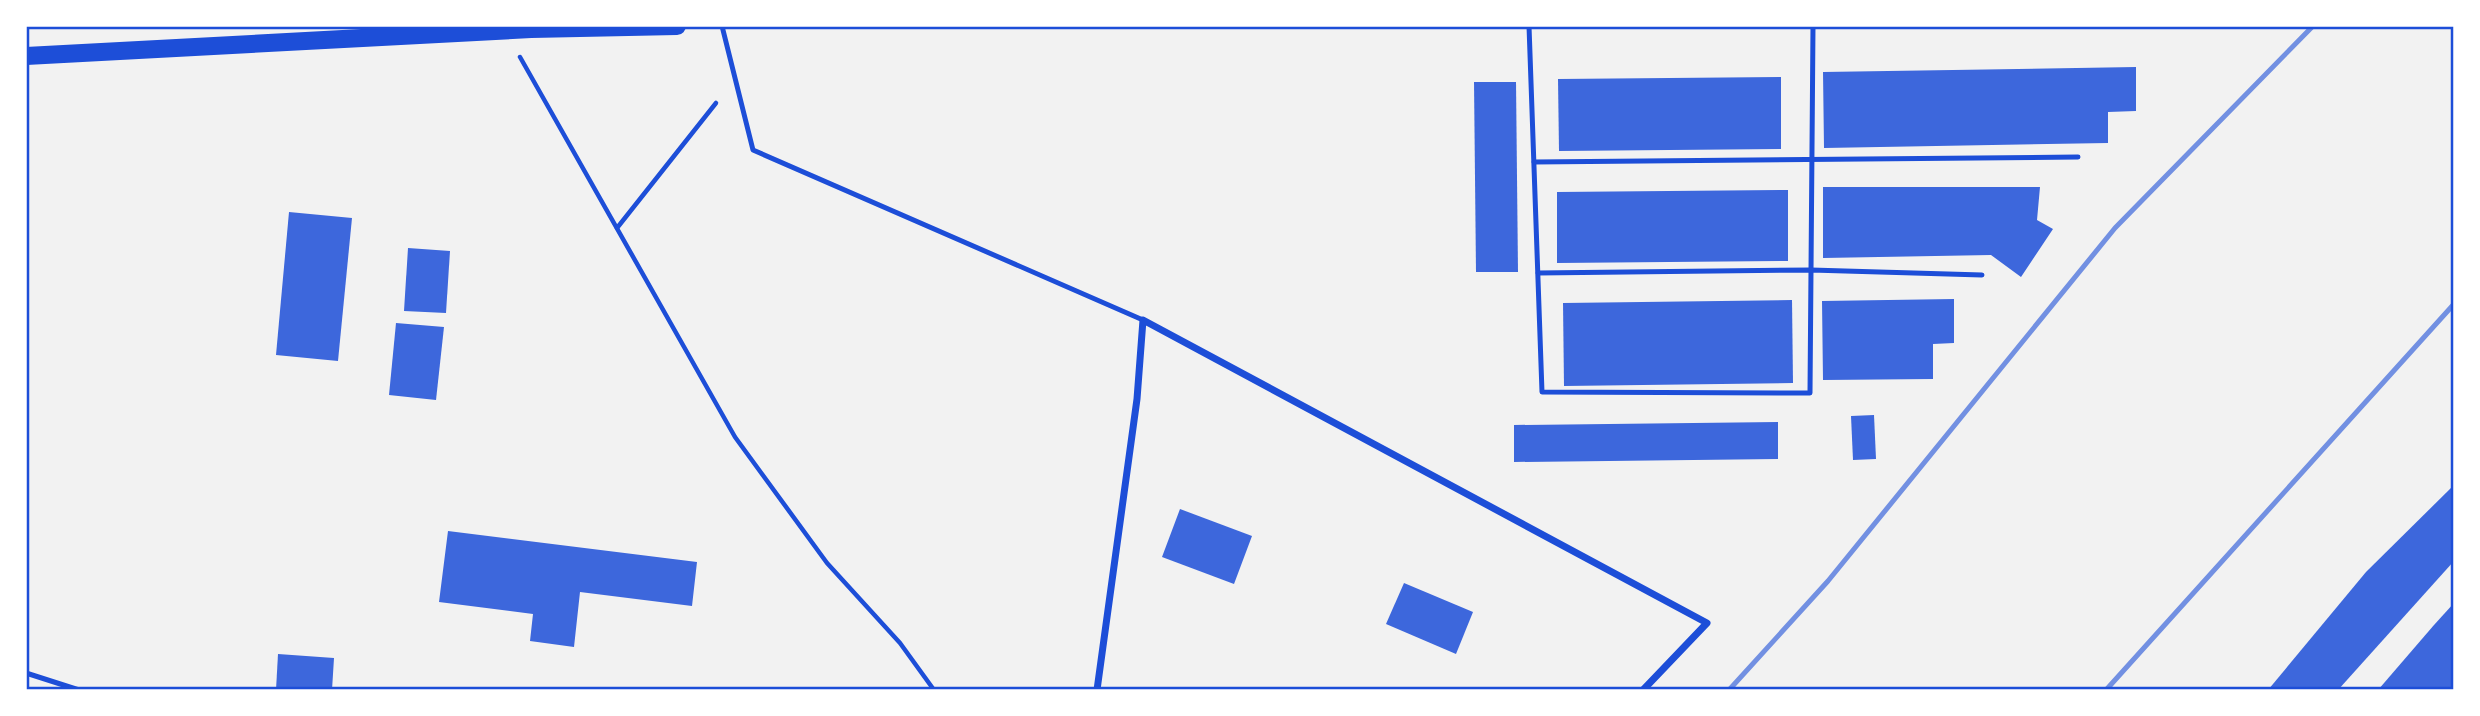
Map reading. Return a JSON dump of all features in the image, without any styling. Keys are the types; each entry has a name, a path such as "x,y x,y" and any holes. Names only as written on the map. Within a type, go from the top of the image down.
{"main road":[{"path":"26,56 531,29 677,26"}],"street":[{"path":"1097,690 1138,399 1143,320 1707,622 1643,690"}],"lane":[{"path":"722,26 754,150 1143,320"},
{"path":"1529,26 1542,392 1810,393 1813,26"},
{"path":"1534,162 2078,157"},
{"path":"1538,273 1811,270 1982,275"},
{"path":"26,673 79,690"}],"path":[{"path":"519,54 735,437 828,563 900,643 934,690"},
{"path":"617,228 735,79"}],"building":[{"path":"2136,67 2136,111 2108,112 2108,143 1824,148 1823,72"},
{"path":"1781,77 1781,149 1559,151 1558,79"},
{"path":"1474,82 1516,82 1518,272 1476,272"},
{"path":"1823,187 2040,187 2037,220 2053,229 2021,277 1991,255 1823,258"},
{"path":"1788,190 1788,261 1557,263 1557,192"},
{"path":"289,212 352,218 338,361 276,355"},
{"path":"408,248 450,251 446,313 404,311"},
{"path":"1954,299 1954,343 1933,344 1933,379 1823,380 1822,301"},
{"path":"1792,300 1793,383 1564,386 1563,303"},
{"path":"396,323 444,327 436,400 389,395"},
{"path":"1874,415 1876,459 1853,460 1851,416"},
{"path":"1778,422 1778,459 1514,462 1514,425"},
{"path":"2454,485 2454,561 2338,690 2268,690 2366,572"},
{"path":"1180,509 1252,536 1234,584 1162,557"},
{"path":"448,531 697,562 692,606 580,592 574,647 530,641 533,614 439,602"},
{"path":"1404,583 1473,612 1456,654 1386,624"},
{"path":"2454,603 2454,690 2378,690 2434,625"},
{"path":"278,654 334,658 332,690 276,690"}],"railway":[{"path":"1729,690 1828,581 2115,228 2313,26"},
{"path":"2106,690 2454,304"}]}
